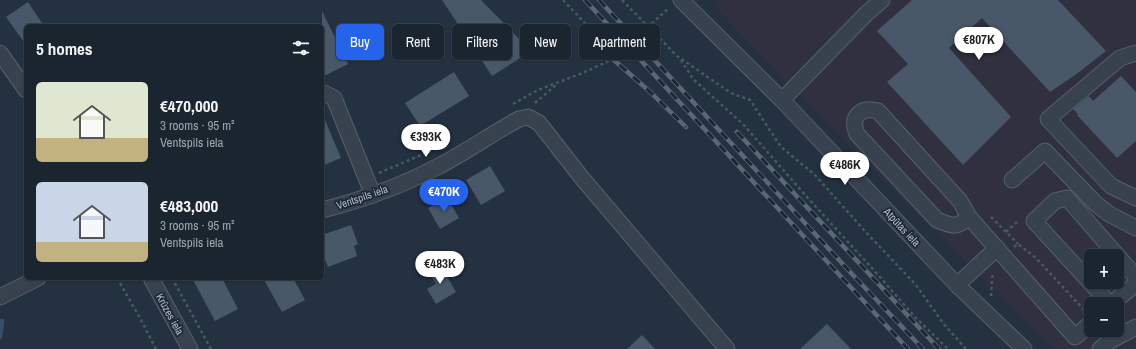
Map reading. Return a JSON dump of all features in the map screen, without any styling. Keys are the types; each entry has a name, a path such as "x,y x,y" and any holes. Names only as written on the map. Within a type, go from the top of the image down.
{"street":[{"path":"782,100 867,13 882,0"},
{"name":"Atpūtas iela","path":"684,1 782,100 957,285 1024,349"},
{"path":"0,53 24,87"},
{"path":"1136,53 1120,58 1048,119 1111,186 1136,198"},
{"path":"324,93 334,98 373,195"},
{"path":"969,217 960,224 953,226 936,220 857,134 854,126 856,117 865,110 872,109 878,111 960,201 969,217 1075,337 1084,329"},
{"path":"530,112 587,184 727,349"},
{"name":"Ventspils iela","path":"324,210 347,204 373,195 437,168 530,112"},
{"path":"1012,180 1045,151 1095,203 1109,214 1136,228"},
{"path":"1105,297 1034,221 1055,201 1067,198 1136,277"},
{"path":"957,285 997,248"},
{"path":"0,297 34,280"},
{"name":"Krūzes iela","path":"152,280 190,349"},
{"path":"1120,297 1136,284"},
{"path":"1109,346 1136,327"}],"path":[{"path":"563,0 586,24"},
{"path":"622,0 645,24"},
{"path":"651,24 671,6 684,1"},
{"path":"660,39 680,58 731,93 750,100 781,147 815,175 916,285 943,324 966,349"},
{"path":"680,58 693,79 743,124 914,316 948,349"},
{"path":"511,105 529,94 610,60"},
{"path":"530,112 558,82"},
{"path":"367,178 438,148"},
{"path":"118,280 156,349"},
{"path":"173,280 211,349"}],"shaded area":[{"path":"719,0 1136,0 1136,349 1053,349 803,99 713,5"}],"building":[{"path":"442,0 481,0 505,24 458,24"},
{"path":"912,0 1058,0 1106,51 1078,73 1050,92 982,18 949,48 1011,117 963,165 887,82 908,64 877,31"},
{"path":"28,2 43,24 24,24 24,42 6,17"},
{"path":"322,11 336,40 336,60 346,60 348,64 324,76 324,24 322,24"},
{"path":"512,32 520,40 520,58 492,76 481,60 512,60"},
{"path":"454,72 469,96 420,126 405,103"},
{"path":"1121,76 1136,92 1136,141 1117,158 1073,109 1089,96 1093,101"},
{"path":"324,118 341,158 324,165"},
{"path":"490,166 505,191 481,205 466,180"},
{"path":"447,197 459,218 440,229 428,208"},
{"path":"351,225 358,244 354,246 357,256 328,267 324,257 324,234"},
{"path":"440,264 456,292 436,304 427,289 436,284 428,271"},
{"path":"193,280 223,280 238,309 215,321"},
{"path":"264,280 294,280 305,300 282,312"},
{"path":"827,324 851,349 800,349"},
{"path":"642,335 655,349 627,349"}],"waterway":[{"path":"0,337 2,321"}],"railway":[{"path":"585,0 908,349"},
{"path":"599,0 923,349"},
{"path":"614,60 648,90 686,127"},
{"path":"737,132 939,349"}]}
